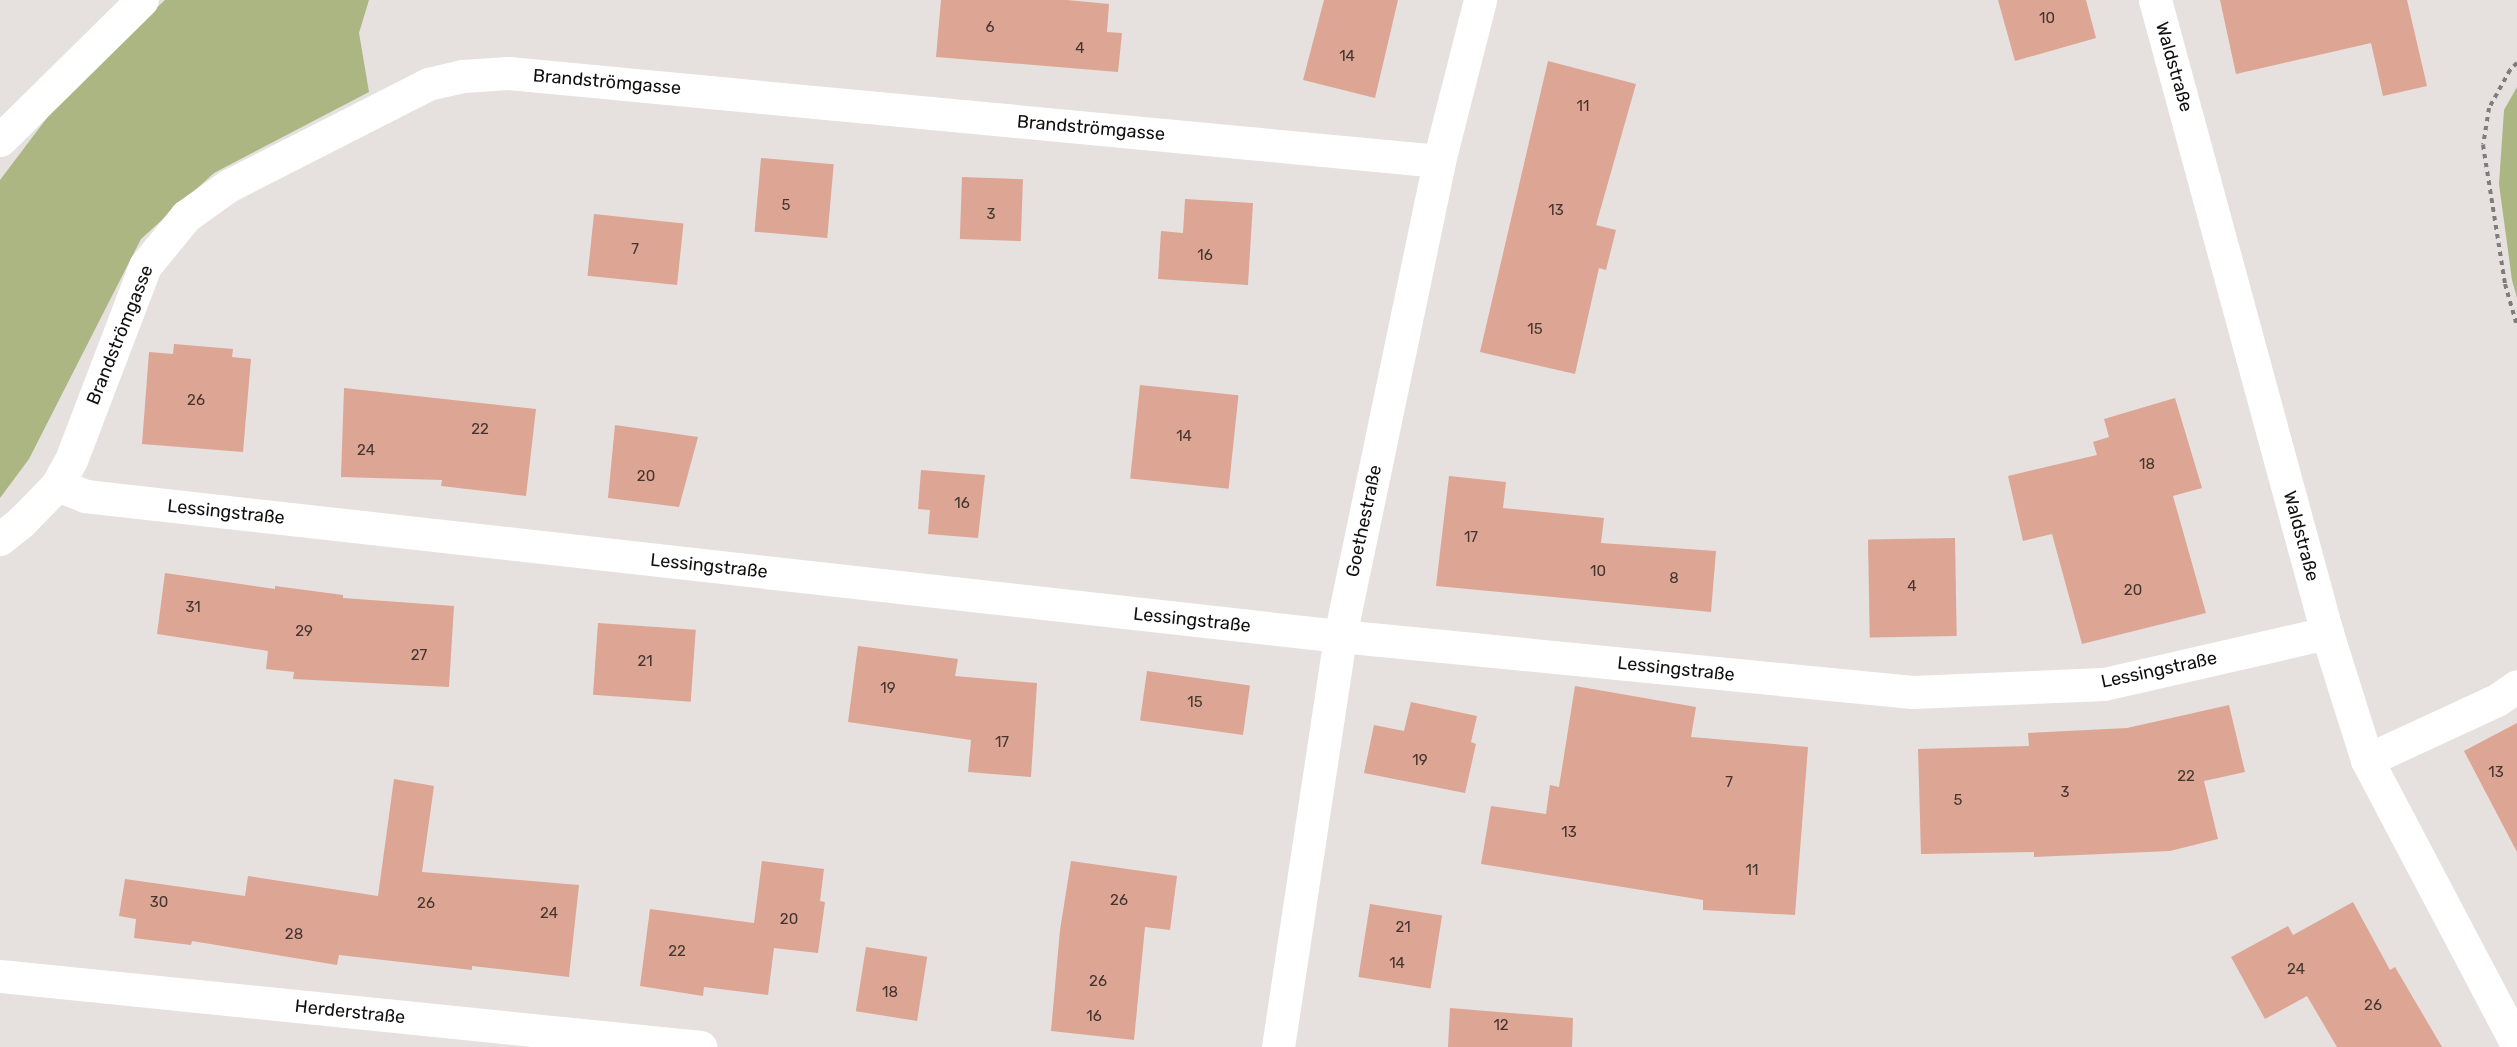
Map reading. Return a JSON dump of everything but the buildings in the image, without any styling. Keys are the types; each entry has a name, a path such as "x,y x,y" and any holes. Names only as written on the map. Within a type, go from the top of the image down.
{"street":[{"path":"0,140 142,0"},
{"name":"Goethestraße","path":"1278,1047 1340,636 1439,160 1480,0"},
{"name":"Waldstraße","path":"2155,0 2327,633 2367,760 2517,1045"},
{"name":"Brandströmgasse","path":"0,539 22,521 57,485 71,460 145,266 186,216 228,186 418,90 463,76 508,73 1439,160"},
{"name":"Lessingstraße","path":"57,485 85,496 1340,636 1912,692 2104,684 2327,633"},
{"path":"2367,760 2497,700 2517,686"},
{"name":"Herderstraße","path":"0,976 700,1047"}],"path":[{"path":"2517,63 2510,70 2489,108 2483,145 2505,284 2517,326"}],"green space":[{"path":"165,0 369,0 359,33 369,92 214,173 141,239 29,459 0,498 0,180 65,94"},
{"path":"2517,87 2517,298 2512,280 2499,184 2504,110"}]}
